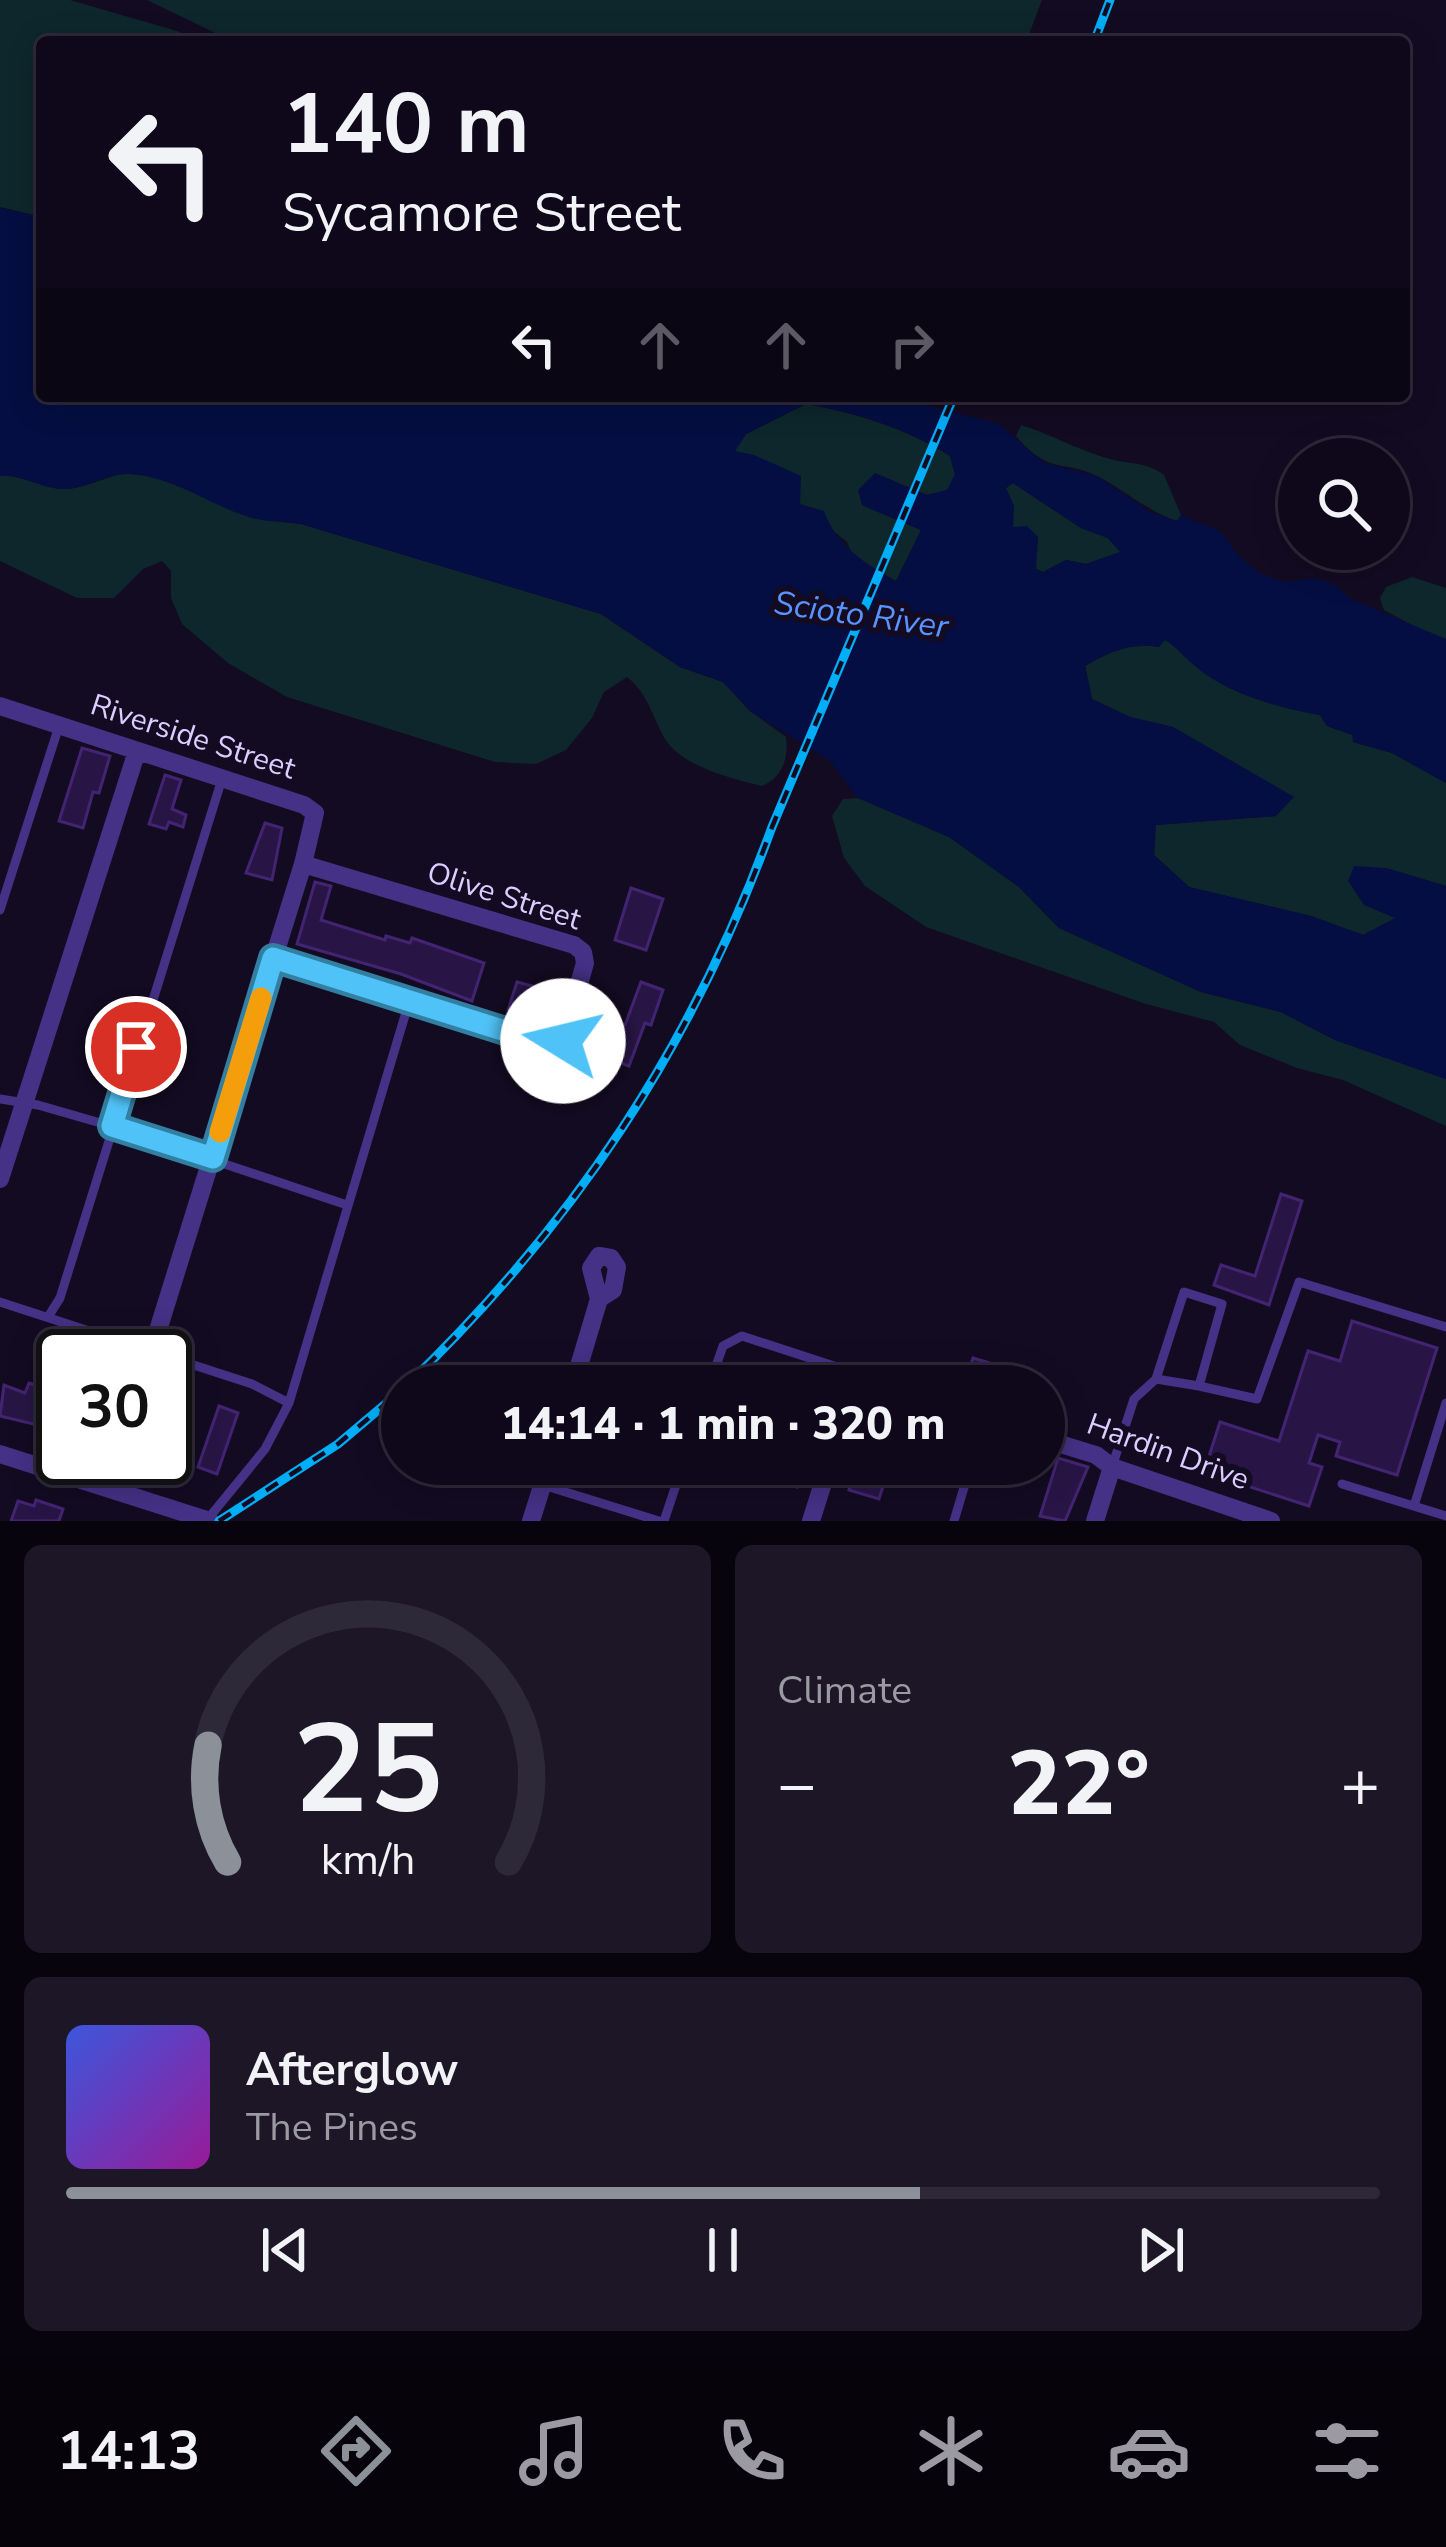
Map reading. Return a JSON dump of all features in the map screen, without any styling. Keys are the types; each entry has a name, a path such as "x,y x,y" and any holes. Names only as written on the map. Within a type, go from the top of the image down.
{"street":[{"name":"Riverside Street","path":"0,706 310,808 315,821 303,864"},
{"path":"0,1179 137,751"},
{"path":"159,1329 303,864"},
{"name":"Olive Street","path":"273,958 559,1045 585,963 583,952 574,945 303,864"},
{"path":"579,1365 599,1299"},
{"name":"Hardin Drive","path":"1065,1445 1096,1455 1112,1468 1216,1512 1271,1521"},
{"path":"0,1454 208,1521"},
{"path":"1095,1521 1112,1468"},
{"path":"531,1521 543,1485"},
{"path":"811,1521 823,1485"}],"lane":[{"path":"0,910 59,726"},
{"path":"48,1317 60,1298 222,779"},
{"path":"208,1521 273,1438 290,1403 409,1002"},
{"path":"0,1099 112,1126 347,1205"},
{"path":"1156,1379 1257,1399 1299,1282 1446,1327"},
{"path":"1112,1468 1134,1399 1156,1379 1184,1292 1222,1304 1199,1386"},
{"path":"0,1302 82,1329"},
{"path":"716,1365 723,1346 742,1336 831,1365"},
{"path":"192,1366 252,1384 290,1403"},
{"path":"1414,1506 1446,1403"},
{"path":"1342,1484 1446,1516"},
{"path":"543,1485 662,1521 675,1485"},
{"path":"954,1521 965,1485"}],"green space":[{"path":"0,0 70,0 189,36 36,36 36,216 0,207"},
{"path":"147,0 1042,0 1028,36 222,36"},
{"path":"806,404 881,423 950,456 955,474 948,490 927,495 875,474 862,505 921,530 896,581 853,557 847,542 734,452 746,434"},
{"path":"1021,425 1099,456 1157,471 1164,475 1181,515 1177,521 1167,517 1101,478 1039,457 1016,436"},
{"path":"123,473 150,476 251,518 301,524 601,614 680,667 723,682 750,711 786,737 783,766 762,786 710,771 685,758 667,742 646,699 627,677 604,692 592,718 566,750 536,764 495,762 287,697 228,663 182,624 171,598 171,571 162,561 143,569 114,598 77,598 0,561 0,476 66,489"},
{"path":"1013,483 1081,528 1108,538 1121,552 1086,564 1066,560 1043,572 1035,568 1013,527 1006,488"},
{"path":"1412,577 1446,588 1446,639 1384,610 1380,598 1386,587"},
{"path":"1164,639 1221,684 1320,715 1327,726 1353,735 1353,742 1392,753 1446,783 1446,886 1386,868 1396,918 1363,935 1311,916 1189,887 1154,855 1155,825 1275,816 1293,797 1173,727 1130,717 1092,699 1085,666 1121,649 1159,647"},
{"path":"858,798 949,837 1019,887 1059,928 1201,992 1281,1012 1335,1040 1446,1079 1446,1126 1343,1080 1240,1045 1214,1022 1146,1004 926,927 865,886 844,858 832,816 843,799"}],"water":[{"name":"Scioto River","path":"0,208 36,216 36,402 914,402 999,424 1044,463 1097,476 1150,512 1177,521 1181,515 1221,532 1259,573 1284,582 1315,578 1335,585 1349,598 1446,639 1446,783 1392,753 1353,742 1352,735 1327,726 1320,715 1271,704 1222,684 1165,640 1159,647 1120,649 1085,666 1092,699 1130,717 1173,727 1294,797 1276,816 1156,825 1154,855 1189,887 1311,916 1363,935 1395,918 1364,905 1348,881 1354,866 1386,868 1446,886 1446,1079 1335,1040 1281,1012 1201,992 1059,928 1019,887 949,837 858,798 829,760 750,711 723,682 680,667 601,614 301,524 253,518 146,476 121,474 64,489 0,476","holes":["806,404 881,423 950,456 955,474 947,490 927,495 875,473 858,490 862,505 921,530 896,581 853,552 824,511 800,504 801,476 735,451 746,434","1013,483 1081,528 1108,538 1120,552 1086,564 1066,560 1043,572 1036,569 1038,537 1027,526 1013,527 1014,506 1006,488"]}],"building":[{"path":"82,748 110,756 83,828 59,821"},
{"path":"165,775 181,780 172,809 186,815 183,827 169,822 166,829 149,824"},
{"path":"265,823 282,828 272,880 246,873"},
{"path":"315,882 331,886 321,920 385,940 386,936 410,943 412,938 484,963 472,1001 401,974 297,944"},
{"path":"631,888 663,899 646,950 615,940"},
{"path":"517,982 555,992 545,1021 508,1010"},
{"path":"641,982 663,990 629,1066 607,1058"},
{"path":"1281,1194 1302,1201 1269,1305 1214,1285 1221,1265 1255,1276"},
{"path":"1352,1321 1437,1348 1397,1475 1336,1456 1340,1442 1318,1435 1309,1463 1322,1467 1309,1506 1204,1472 1220,1422 1279,1441 1308,1351 1340,1361"},
{"path":"29,1383 36,1385 36,1425 0,1416 4,1385 25,1393"},
{"path":"219,1406 238,1413 217,1474 198,1467"},
{"path":"1065,1460 1088,1467 1065,1521 1040,1516 1050,1485 1065,1485"},
{"path":"851,1485 883,1485 879,1499 849,1490"},
{"path":"36,1500 63,1509 59,1521 11,1521 18,1501 34,1506"}],"railway":[{"path":"1096,36 1110,0"},
{"path":"427,1365 523,1261 575,1196 666,1057 740,907 951,402"},
{"path":"219,1521 338,1444 381,1408"}],"slow traffic":[{"path":"220,1132 261,998"}],"route":[{"path":"136,1047 112,1126 213,1158 273,958 553,1046 563,1041"}]}
